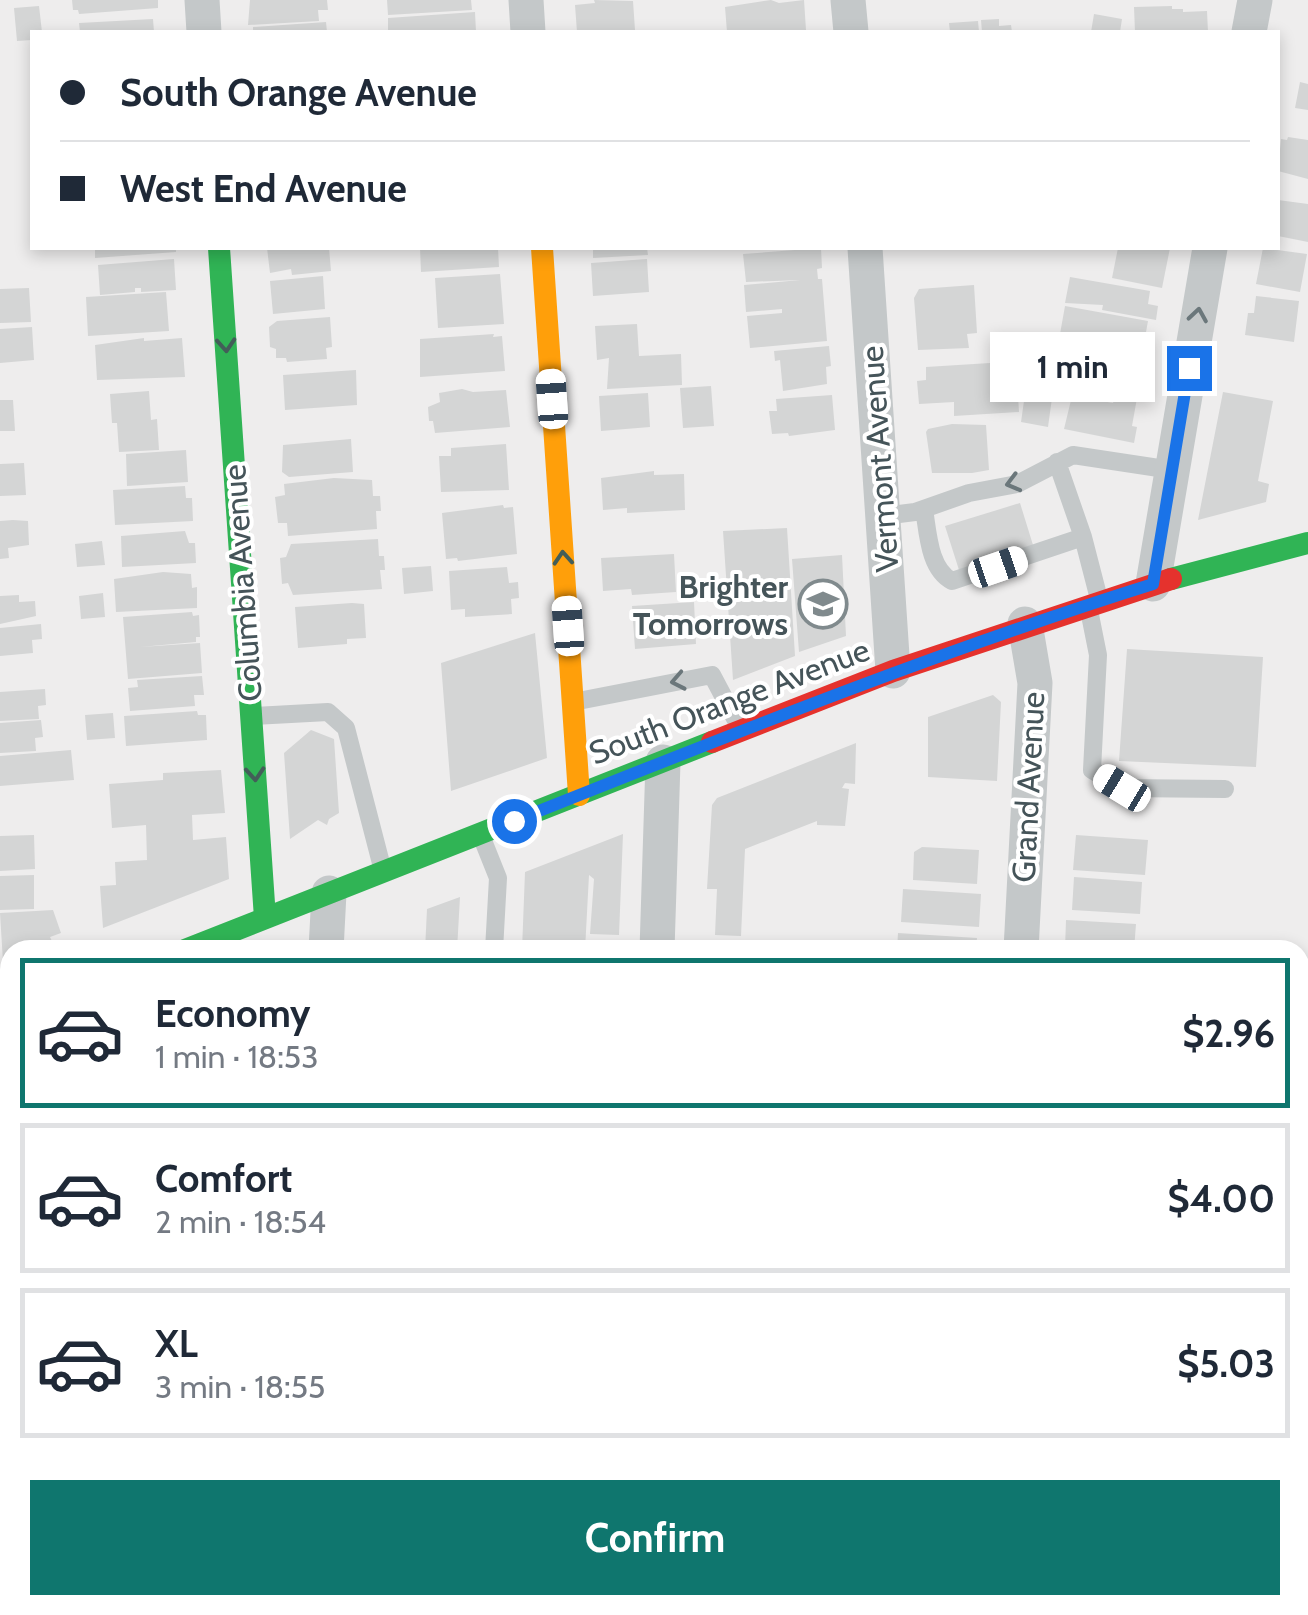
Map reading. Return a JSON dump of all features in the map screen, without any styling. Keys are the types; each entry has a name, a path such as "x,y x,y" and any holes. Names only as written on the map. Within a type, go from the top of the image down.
{"main road":[{"name":"Columbia Avenue","path":"219,250 265,918"},
{"path":"542,250 579,795"},
{"name":"South Orange Avenue","path":"210,940 893,671 1024,624 1153,584 1308,543"}],"street":[{"path":"202,0 204,30"},
{"path":"526,0 528,30"},
{"path":"848,0 850,30"},
{"path":"1249,30 1255,0"},
{"name":"Vermont Avenue","path":"865,250 893,671"},
{"path":"1153,584 1210,250"},
{"name":"Grand Avenue","path":"1021,940 1034,682 1024,624"},
{"path":"657,940 663,762"},
{"path":"327,940 329,893"}],"lane":[{"path":"883,516 1018,484 1072,454 1172,470"},
{"path":"1057,462 1083,537 1094,603 1098,655 1092,770 1122,788 1225,790"},
{"path":"924,509 935,562 952,582 1083,537"},
{"path":"573,702 712,675 742,731"},
{"path":"251,716 328,712 346,728 384,872"},
{"path":"480,834 498,878 495,940"}],"building":[{"path":"72,0 158,0 158,8 79,14 73,10"},
{"path":"250,0 327,0 328,10 318,10 319,21 248,25"},
{"path":"387,0 471,0 472,10 388,15"},
{"path":"594,0 633,1 635,30 577,30 575,5 595,3"},
{"path":"804,0 806,30 727,30 725,7"},
{"path":"39,6 42,30 30,30 30,40 17,41 14,8"},
{"path":"1172,6 1183,12 1207,11 1208,30 1135,30 1134,7"},
{"path":"475,12 476,30 388,30 388,18"},
{"path":"1094,14 1122,19 1120,30 1091,30"},
{"path":"153,19 154,30 80,30 79,23"},
{"path":"999,19 999,26 1011,25 1012,30 982,30 981,20"},
{"path":"978,21 979,30 950,30 949,23"},
{"path":"326,22 327,30 253,30"},
{"path":"1300,82 1308,84 1308,110 1295,108"},
{"path":"1281,139 1308,140 1308,179 1280,172"},
{"path":"1280,200 1308,204 1308,242 1280,236"},
{"path":"95,250 176,250 176,252 95,258"},
{"path":"267,250 329,250 331,271 292,275 291,269 270,273"},
{"path":"420,250 498,250 499,267 421,272"},
{"path":"593,250 647,250 648,255 593,258"},
{"path":"821,250 822,268 817,269 818,279 822,279 827,341 750,348 747,316 782,313 782,309 746,312 744,285 800,280 746,282 743,254"},
{"path":"1118,250 1170,250 1162,288 1112,278"},
{"path":"1263,250 1307,254 1300,292 1256,284"},
{"path":"174,259 176,290 141,292 141,288 135,288 135,292 100,295 98,265"},
{"path":"647,259 649,292 593,296 591,263"},
{"path":"500,274 504,324 438,328 435,278"},
{"path":"323,276 325,309 273,314 270,281"},
{"path":"1070,277 1150,291 1148,304 1158,306 1156,320 1102,310 1103,305 1065,303"},
{"path":"974,285 977,333 967,334 969,348 918,350 914,298 919,289"},
{"path":"29,288 31,322 0,323 0,289"},
{"path":"166,292 169,331 88,336 86,297"},
{"path":"1256,296 1299,301 1294,342 1245,335 1248,313 1254,313"},
{"path":"1065,306 1148,321 1146,332 1154,334 1151,352 1099,341 1099,336 1060,334"},
{"path":"330,317 332,347 326,348 327,359 287,362 286,358 276,358 276,349 270,347 269,327 277,321"},
{"path":"637,324 639,356 681,354 682,385 607,389 609,358 597,360 595,326"},
{"path":"32,327 34,360 0,363 0,329"},
{"path":"494,334 493,337 502,336 505,371 420,377 420,339"},
{"path":"144,338 182,338 185,377 97,380 95,345"},
{"path":"1067,338 1136,351 1133,364 1142,366 1139,381 1061,366"},
{"path":"829,346 831,366 826,367 827,384 783,391 780,360 775,361 774,351"},
{"path":"995,360 1028,362 1026,378 997,376"},
{"path":"990,363 992,397 1018,396 1019,412 954,416 954,402 919,404 917,381 926,380 926,367"},
{"path":"356,370 357,405 285,410 283,375"},
{"path":"711,386 714,426 683,428 680,388"},
{"path":"506,390 510,427 435,433 428,407 440,402 439,393"},
{"path":"149,391 151,420 157,419 159,450 119,452 110,394"},
{"path":"1223,392 1273,401 1258,481 1269,484 1266,502 1198,520"},
{"path":"648,393 650,427 601,431 599,396"},
{"path":"1025,394 1052,398 1048,427 1021,422"},
{"path":"1116,394 1137,398 1132,426 1137,427 1134,443 1064,429 1072,396 1113,403"},
{"path":"832,395 835,430 789,436 772,434 769,411 777,411 776,399"},
{"path":"0,400 13,400 15,431 0,431"},
{"path":"952,424 986,425 989,470 932,473 926,432"},
{"path":"351,439 353,472 289,477 282,472 283,445"},
{"path":"506,444 509,490 441,492 439,456 451,456 451,448"},
{"path":"186,450 188,482 127,486 126,454"},
{"path":"24,463 26,495 0,496 0,464"},
{"path":"654,471 654,475 684,474 685,510 603,510 601,478"},
{"path":"334,478 372,480 373,496 380,496 377,529 288,536 287,523 278,523 275,497 285,495 284,484"},
{"path":"185,486 186,498 192,498 193,521 115,525 113,490"},
{"path":"1020,503 1033,545 959,570 945,526"},
{"path":"513,507 517,554 446,559 442,513"},
{"path":"0,521 28,521 29,545 8,548 9,558 0,559"},
{"path":"787,528 795,656 733,680 723,531"},
{"path":"185,531 189,543 195,543 196,563 122,567 121,536"},
{"path":"378,539 379,556 384,556 385,570 380,570 382,589 293,595 288,583 282,584 280,558 286,557 291,544"},
{"path":"102,541 105,565 77,567 75,544"},
{"path":"674,554 676,592 632,595 631,589 603,591 601,558"},
{"path":"842,555 846,636 799,652 792,559"},
{"path":"431,566 433,591 404,594 402,568"},
{"path":"507,567 509,583 518,582 519,598 511,599 512,614 465,617 465,609 451,610 449,571"},
{"path":"163,572 191,574 192,588 197,587 197,608 116,612 114,579"},
{"path":"103,593 105,617 81,619 79,596"},
{"path":"19,595 19,602 35,601 36,616 0,624 0,596"},
{"path":"694,602 696,644 635,649 632,606"},
{"path":"364,604 366,638 347,639 347,644 298,648 295,607"},
{"path":"192,612 193,616 199,615 200,637 196,637 196,642 140,647 200,643 202,673 128,679 123,617"},
{"path":"41,624 42,639 32,640 33,653 0,656 0,628"},
{"path":"535,633 547,758 451,791 441,663"},
{"path":"1127,649 1263,657 1256,767 1119,761"},
{"path":"202,676 204,695 194,695 195,706 130,711 128,688 138,687 137,680"},
{"path":"45,689 46,705 38,706 39,719 0,721 0,692"},
{"path":"993,695 1001,702 997,781 928,777 928,717"},
{"path":"197,711 198,715 206,715 207,740 126,746 124,716"},
{"path":"113,713 115,738 87,740 85,715"},
{"path":"41,720 43,737 35,738 36,751 0,753 0,723"},
{"path":"311,730 334,739 339,813 327,825 318,820 290,839 284,753"},
{"path":"856,743 855,784 845,783 842,788 849,789 845,826 817,825 817,821 745,849 741,936 715,935 717,889 707,889 712,805 717,798"},
{"path":"71,750 74,780 0,786 0,756"},
{"path":"221,770 225,813 192,815 193,840 226,837 229,879 103,928 100,886 116,885 115,862 147,860 146,825 112,828 109,784 163,780 163,773"},
{"path":"623,834 619,935 590,934 594,879 589,875 586,940 522,940 525,872"},
{"path":"34,835 35,869 0,871 0,836"},
{"path":"1076,835 1148,840 1145,875 1073,870"},
{"path":"922,847 979,850 977,884 913,880 914,852"},
{"path":"34,875 34,909 0,910 0,876"},
{"path":"1074,877 1142,882 1140,914 1072,910"},
{"path":"903,889 981,894 979,927 901,922"},
{"path":"460,897 458,940 425,940 427,909"},
{"path":"53,910 61,933 50,937 52,940 2,940 0,913"},
{"path":"1066,920 1136,924 1135,940 1065,940"},
{"path":"898,933 977,938 977,940 898,940"}],"traffic: fast":[{"path":"219,250 265,918"},
{"path":"1171,579 1308,543"},
{"path":"210,940 712,742"}],"traffic: slow":[{"path":"542,250 579,795"}],"traffic: jam":[{"path":"712,742 893,671 1171,579"}],"place":[{"name":"Brighter Tomorrows","path":"823,604"}],"route":[{"path":"514,821 893,671 1024,624 1153,584 1189,368"}]}
